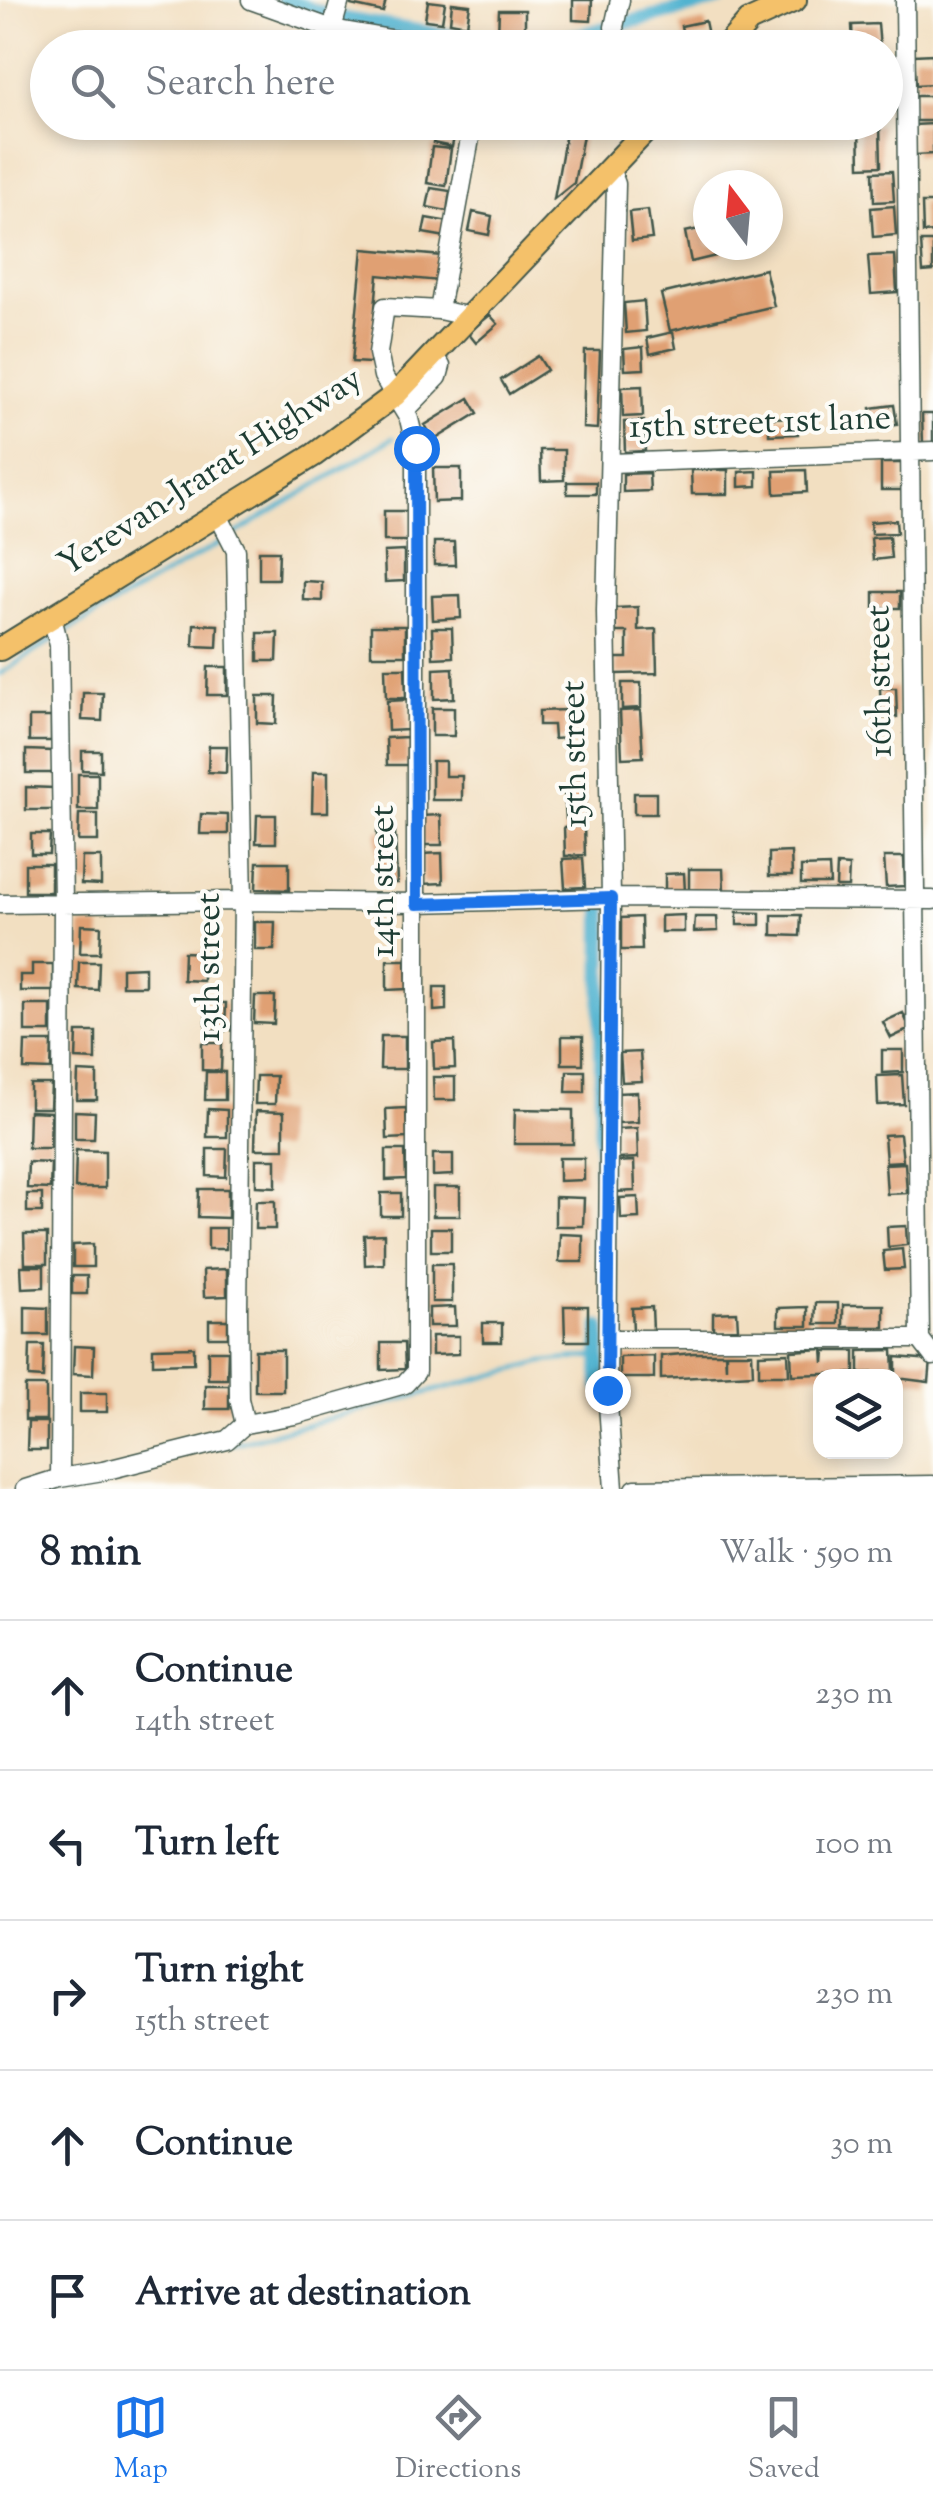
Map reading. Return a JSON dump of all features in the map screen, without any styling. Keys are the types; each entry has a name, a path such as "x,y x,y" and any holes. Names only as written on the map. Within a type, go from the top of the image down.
{"main road":[{"path":"741,30 749,21 796,0"},
{"name":"Yerevan-Jrarat Highway","path":"0,649 52,621 400,403 433,356 637,140"}],"street":[{"path":"251,0 338,30"},
{"path":"332,29 340,0"},
{"path":"615,30 620,0"},
{"name":"16th street","path":"905,0 911,450 925,900 920,1339"},
{"path":"471,140 439,310 471,317"},
{"name":"15th street","path":"610,168 616,184 606,611 611,898 607,1390 614,1489"},
{"name":"14th street","path":"245,1424 295,1415 405,1384 416,1372 416,448 400,403 383,376 378,353 385,307 439,310"},
{"name":"15th street 1st lane","path":"611,463 933,450"},
{"name":"13th street","path":"218,515 236,550 243,901 238,1312 239,1399 245,1424"},
{"path":"52,621 58,645 63,902 60,1478"},
{"path":"0,904 417,904 611,898 925,900"},
{"path":"608,1339 920,1339 933,1356"},
{"path":"25,1489 227,1440 245,1424"},
{"path":"635,1489 933,1485"}],"building":[{"path":"352,0 386,0 383,12 351,5"},
{"path":"573,0 592,0 591,21 573,20"},
{"path":"428,1 445,3 442,22 425,20"},
{"path":"452,3 470,5 467,25 450,22"},
{"path":"499,10 525,10 525,30 498,30"},
{"path":"705,21 707,30 682,30 681,26"},
{"path":"878,24 878,30 852,30 852,25"},
{"path":"933,54 933,84 916,85 914,55"},
{"path":"914,96 933,96 933,121 914,121"},
{"path":"933,124 933,154 915,155 913,125"},
{"path":"433,140 453,140 452,147"},
{"path":"565,140 582,140 574,183 554,199"},
{"path":"859,140 880,140 881,166 860,167"},
{"path":"432,147 451,149 446,186 427,183"},
{"path":"892,171 894,201 874,202 873,172"},
{"path":"431,188 450,191 447,211 427,207"},
{"path":"922,203 933,203 933,232 923,233"},
{"path":"894,206 896,235 873,237 871,208"},
{"path":"648,210 652,239 632,241 629,212"},
{"path":"473,212 492,216 489,235 469,231"},
{"path":"426,218 449,222 446,237 423,233"},
{"path":"693,230 693,260 699,260 691,262 685,232"},
{"path":"921,242 933,242 933,271 923,272"},
{"path":"363,249 442,256 439,281 378,275 370,363 352,362"},
{"path":"895,255 897,292 871,294 868,256"},
{"path":"765,269 774,306 670,331 661,294"},
{"path":"644,301 646,331 626,333 624,303"},
{"path":"490,315 498,324 476,343 468,333"},
{"path":"673,332 676,348 650,354 647,338"},
{"path":"643,347 644,369 625,370 624,349"},
{"path":"585,351 600,351 597,429 583,428"},
{"path":"538,356 547,370 509,394 501,380"},
{"path":"642,386 643,416 623,417 622,387"},
{"path":"469,398 478,413 434,440 425,425"},
{"path":"894,405 897,424 873,427 871,408"},
{"path":"922,414 933,414 933,444 923,444"},
{"path":"798,417 798,434 769,435 769,418"},
{"path":"644,421 645,451 625,452 624,422"},
{"path":"540,450 564,450 564,480 541,481"},
{"path":"881,463 902,463 902,490 881,490"},
{"path":"433,468 461,468 461,501 434,502"},
{"path":"691,470 728,470 728,494 692,494"},
{"path":"806,470 807,492 775,494 774,471"},
{"path":"757,471 757,486 739,487 739,472"},
{"path":"649,473 650,491 623,492 623,474"},
{"path":"567,482 596,482 596,494 567,494"},
{"path":"384,511 408,511 408,541 384,541"},
{"path":"896,520 897,533 871,534 870,522"},
{"path":"889,537 891,558 873,560 871,538"},
{"path":"434,542 454,542 455,565 434,565"},
{"path":"259,551 279,551 278,579 259,579"},
{"path":"404,551 404,581 385,582 384,552"},
{"path":"303,581 322,582 322,601 303,600"},
{"path":"874,592 900,592 900,608 874,608"},
{"path":"460,595 461,618 433,620 432,596"},
{"path":"638,607 638,630 656,629 657,673 616,674 616,658 627,658 627,632 616,632 615,608"},
{"path":"194,624 218,625 217,647 193,646"},
{"path":"371,626 405,626 405,655 371,655"},
{"path":"432,628 452,628 453,657 433,658"},
{"path":"258,633 278,633 277,661 258,661"},
{"path":"208,667 227,667 227,695 207,695"},
{"path":"385,668 405,668 406,698 386,698"},
{"path":"453,668 454,698 434,699 434,669"},
{"path":"622,683 641,683 641,708 622,709"},
{"path":"880,688 896,688 897,717 881,718"},
{"path":"83,693 103,693 102,721 82,720"},
{"path":"257,696 277,696 276,724 257,723"},
{"path":"407,700 408,730 388,731 387,701"},
{"path":"432,708 454,708 454,736 432,736"},
{"path":"565,710 566,738 554,739 553,725 539,725 539,711"},
{"path":"640,710 643,757 622,758 620,711"},
{"path":"29,717 51,717 51,741 29,741"},
{"path":"407,737 407,765 387,765 386,738"},
{"path":"209,746 227,746 226,773 208,772"},
{"path":"26,750 53,751 53,773 26,773"},
{"path":"82,751 101,751 101,771 82,770"},
{"path":"432,761 445,761 445,776 462,776 462,800 432,800"},
{"path":"313,772 328,772 328,812 312,812"},
{"path":"78,774 98,774 98,810 78,810"},
{"path":"26,787 54,788 53,810 26,810"},
{"path":"584,789 586,818 566,819 564,790"},
{"path":"634,793 656,793 656,814 634,814"},
{"path":"79,814 98,814 98,841 78,841"},
{"path":"201,814 228,815 228,834 200,834"},
{"path":"257,815 276,815 276,843 256,843"},
{"path":"441,815 442,845 422,845 421,816"},
{"path":"584,826 585,855 565,856 564,827"},
{"path":"377,831 395,831 397,883 377,883"},
{"path":"31,834 50,834 49,854 31,854"},
{"path":"791,852 792,876 769,876 769,853"},
{"path":"442,853 443,883 423,884 422,854"},
{"path":"82,857 101,857 101,885 81,884"},
{"path":"884,857 904,857 905,886 886,887"},
{"path":"583,858 585,887 565,888 563,859"},
{"path":"257,862 289,862 289,890 256,889"},
{"path":"25,864 51,864 51,892 25,892"},
{"path":"837,865 849,866 848,887 836,887"},
{"path":"829,866 830,884 801,884 801,867"},
{"path":"689,869 723,869 724,890 689,891"},
{"path":"684,873 685,892 665,892 665,874"},
{"path":"737,912 760,913 760,925 737,925"},
{"path":"684,915 684,932 661,932 661,916"},
{"path":"772,915 801,915 800,936 772,935"},
{"path":"641,917 642,950 621,950 621,918"},
{"path":"695,917 717,917 718,931 694,932"},
{"path":"255,922 275,922 274,950 255,950"},
{"path":"81,925 101,926 100,953 80,953"},
{"path":"184,952 203,953 203,981 183,980"},
{"path":"387,960 406,960 407,989 387,990"},
{"path":"79,962 99,962 98,990 78,989"},
{"path":"32,964 53,964 53,991 20,991 20,975 32,975"},
{"path":"145,967 145,986 122,986 122,968"},
{"path":"434,987 446,987 446,1010 434,1011"},
{"path":"255,996 275,996 274,1024 254,1023"},
{"path":"206,1003 226,1003 225,1031 206,1030"},
{"path":"25,1005 51,1005 51,1032 25,1032"},
{"path":"903,1013 910,1029 891,1038 883,1022"},
{"path":"77,1032 96,1032 96,1060 76,1059"},
{"path":"381,1036 405,1036 405,1069 380,1069"},
{"path":"562,1036 583,1036 583,1064 562,1064"},
{"path":"454,1041 455,1068 434,1069 433,1042"},
{"path":"25,1042 52,1042 51,1070 24,1069"},
{"path":"202,1043 222,1043 221,1071 202,1070"},
{"path":"882,1050 903,1050 903,1072 882,1073"},
{"path":"640,1052 642,1081 622,1082 620,1053"},
{"path":"567,1071 585,1071 585,1092 566,1092"},
{"path":"78,1072 97,1073 97,1100 77,1100"},
{"path":"206,1072 225,1072 225,1100 205,1100"},
{"path":"902,1075 904,1104 878,1105 877,1076"},
{"path":"256,1076 276,1076 275,1104 255,1104"},
{"path":"433,1077 455,1077 455,1100 434,1100"},
{"path":"30,1084 51,1084 50,1108 30,1108"},
{"path":"637,1092 638,1122 618,1123 617,1093"},
{"path":"406,1108 407,1138 387,1139 386,1109"},
{"path":"208,1109 227,1110 227,1137 207,1137"},
{"path":"515,1109 573,1110 573,1144 514,1144"},
{"path":"29,1111 51,1112 50,1148 28,1148"},
{"path":"75,1111 95,1112 94,1139 75,1139"},
{"path":"256,1111 284,1112 284,1149 255,1149"},
{"path":"637,1128 638,1158 618,1159 617,1129"},
{"path":"900,1134 903,1161 886,1162 884,1135"},
{"path":"207,1149 227,1149 226,1177 207,1176"},
{"path":"76,1150 105,1151 105,1188 75,1188"},
{"path":"386,1150 405,1150 406,1179 386,1180"},
{"path":"433,1154 453,1154 453,1175 433,1176"},
{"path":"559,1158 584,1158 584,1180 559,1181"},
{"path":"256,1159 276,1159 276,1187 256,1186"},
{"path":"634,1161 635,1191 615,1192 614,1162"},
{"path":"28,1162 51,1163 50,1189 27,1188"},
{"path":"905,1163 907,1193 887,1194 885,1164"},
{"path":"433,1187 460,1187 460,1216 433,1216"},
{"path":"199,1189 228,1189 228,1218 198,1217"},
{"path":"381,1193 401,1193 401,1216 381,1216"},
{"path":"27,1194 42,1194 42,1212 27,1212"},
{"path":"555,1197 584,1198 583,1226 555,1226"},
{"path":"638,1197 639,1218 621,1219 620,1198"},
{"path":"256,1201 275,1201 275,1229 255,1229"},
{"path":"906,1226 907,1245 888,1247 887,1227"},
{"path":"208,1228 226,1228 226,1249 208,1249"},
{"path":"431,1228 451,1228 451,1251 431,1251"},
{"path":"24,1234 47,1234 47,1264 25,1264"},
{"path":"384,1234 384,1264 365,1265 364,1235"},
{"path":"560,1234 583,1235 583,1262 559,1262"},
{"path":"93,1244 93,1267 73,1267 73,1245"},
{"path":"902,1249 904,1269 885,1270 883,1251"},
{"path":"432,1264 452,1264 452,1302 432,1302"},
{"path":"21,1266 44,1266 44,1287 22,1288"},
{"path":"227,1269 227,1296 204,1297 203,1270"},
{"path":"72,1276 87,1276 87,1294 72,1294"},
{"path":"816,1303 838,1303 838,1324 815,1324"},
{"path":"843,1305 884,1305 884,1327 843,1327"},
{"path":"564,1306 588,1306 588,1341 565,1341"},
{"path":"25,1307 48,1308 48,1335 25,1335"},
{"path":"455,1307 456,1326 429,1326 429,1308"},
{"path":"652,1307 653,1331 633,1331 632,1308"},
{"path":"808,1307 808,1326 778,1326 778,1308"},
{"path":"737,1312 738,1329 713,1330 713,1313"},
{"path":"209,1320 228,1320 228,1337 209,1337"},
{"path":"483,1323 502,1323 502,1342 483,1342"},
{"path":"432,1336 459,1336 459,1354 432,1355"},
{"path":"381,1343 404,1343 405,1369 381,1370"},
{"path":"30,1345 44,1345 43,1378 29,1377"},
{"path":"74,1346 94,1347 93,1375 73,1374"},
{"path":"194,1347 194,1363 153,1364 153,1348"},
{"path":"823,1349 824,1363 825,1351 855,1351 855,1369 813,1369 813,1374 792,1375 791,1351"},
{"path":"255,1350 283,1350 283,1391 255,1391"},
{"path":"893,1350 894,1369 859,1369 859,1351"},
{"path":"208,1351 228,1351 227,1379 208,1379"},
{"path":"725,1353 726,1368 726,1353 752,1353 753,1374 661,1379 661,1356"},
{"path":"788,1353 789,1375 759,1375 759,1354"},
{"path":"654,1356 654,1378 620,1378 620,1357"},
{"path":"896,1357 931,1360 929,1382 903,1379 903,1369 896,1369"},
{"path":"205,1385 229,1385 229,1409 205,1409"},
{"path":"25,1386 46,1386 46,1420 25,1420"},
{"path":"80,1393 107,1393 107,1412 80,1412"},
{"path":"28,1422 47,1422 47,1450 27,1450"}],"waterway":[{"path":"283,0 323,13"},
{"path":"621,24 720,0"},
{"path":"341,18 413,30"},
{"path":"597,30 606,28"},
{"path":"235,534 393,438"},
{"path":"62,634 222,542"},
{"path":"0,674 54,639"},
{"path":"600,1240 602,906"},
{"path":"599,1385 600,1327"},
{"path":"233,1444 543,1362 598,1356"},
{"path":"71,1489 104,1480"}],"route":[{"path":"416,448 417,904 611,898 607,1390"}]}
